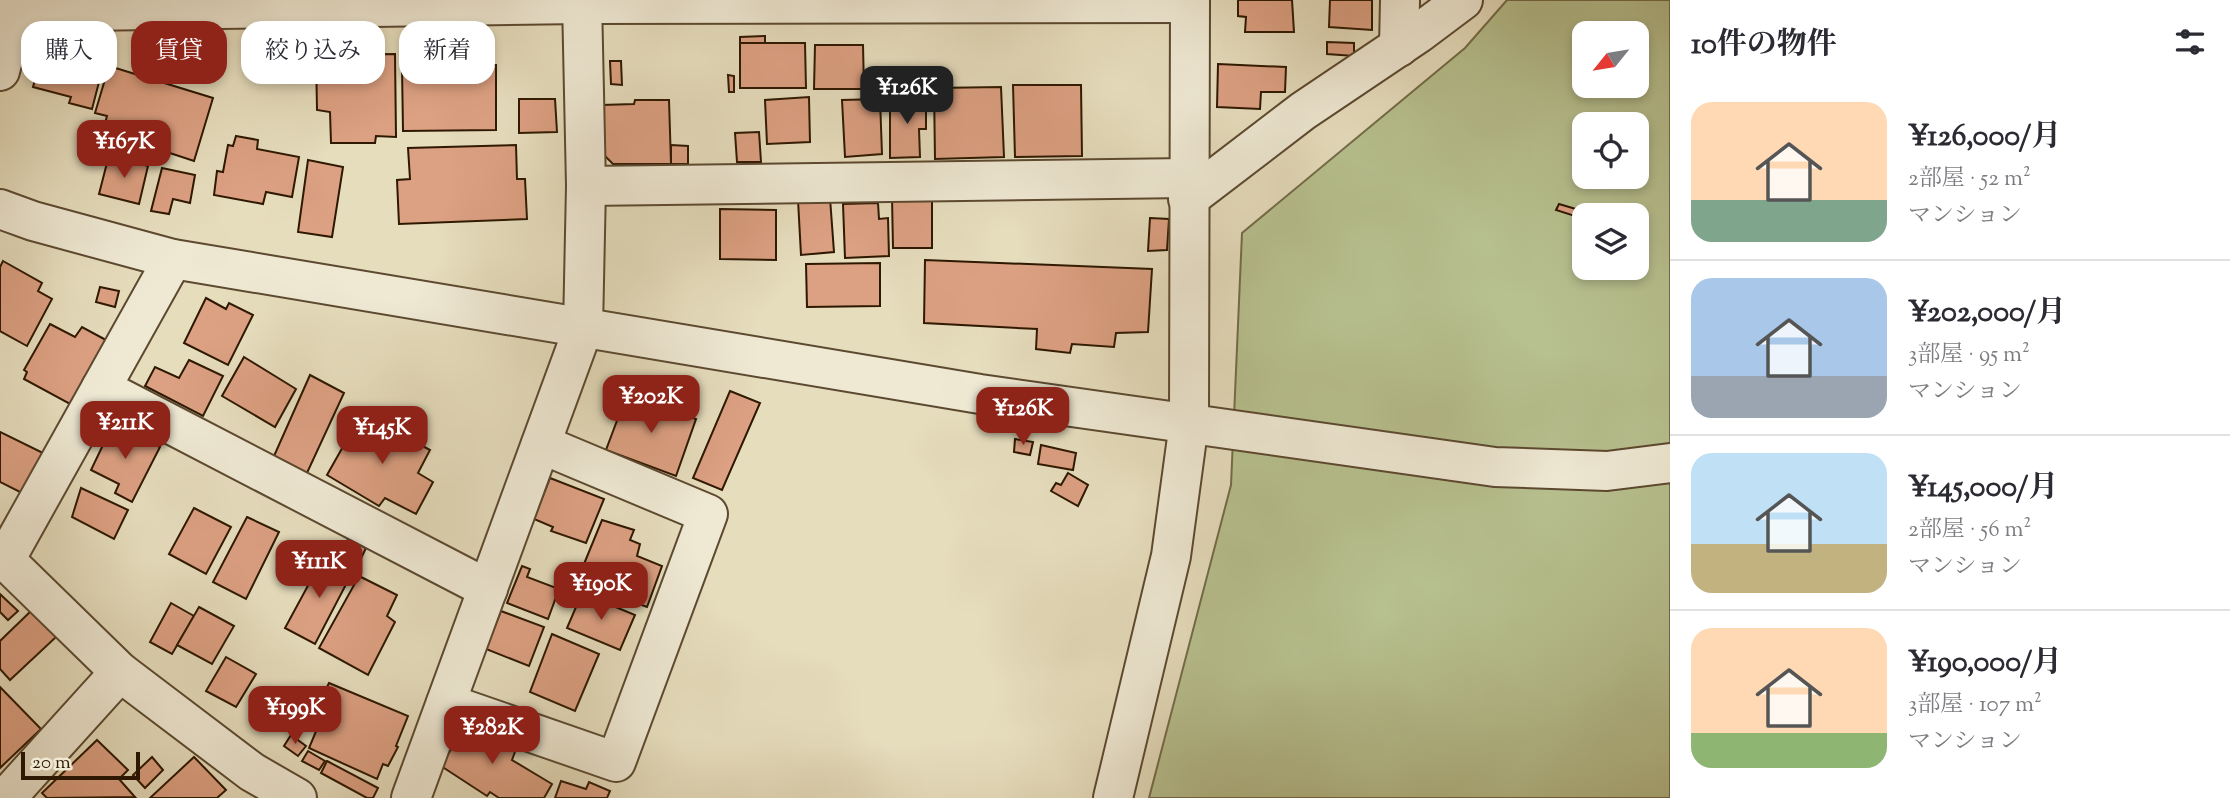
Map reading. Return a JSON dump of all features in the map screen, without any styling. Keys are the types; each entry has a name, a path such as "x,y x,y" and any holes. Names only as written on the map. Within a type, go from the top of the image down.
{"street":[{"path":"1399,47 1400,0"},
{"path":"586,186 1188,189 1399,47 1462,0"},
{"path":"411,798 583,329 586,186 582,2"},
{"path":"0,71 17,6 1190,2 1189,423 1171,556 1113,798"},
{"path":"0,209 33,221 173,259 980,394 1494,467 1607,471 1670,463"},
{"path":"173,259 102,388 2,557 120,672 253,772 297,798"},
{"path":"102,388 488,589"},
{"path":"446,703 616,762 708,514 541,444"},
{"path":"6,798 120,672"}],"green space":[{"path":"1507,0 1670,0 1670,798 1149,798 1231,485 1242,233 1465,48"}],"building":[{"path":"1238,0 1292,0 1294,32 1245,32 1246,17 1238,16"},
{"path":"1330,0 1372,0 1372,30 1329,27"},
{"path":"765,36 765,43 740,43 740,37"},
{"path":"1327,42 1354,43 1354,56 1327,54"},
{"path":"740,43 805,43 806,88 740,88"},
{"path":"815,45 863,45 864,89 814,89"},
{"path":"385,54 395,54 396,137 376,136 375,143 331,143 330,112 317,110 317,84 385,84"},
{"path":"610,61 621,61 622,85 611,84"},
{"path":"1218,64 1286,67 1285,92 1261,92 1260,109 1217,107"},
{"path":"496,65 496,130 403,131 402,84 495,84"},
{"path":"117,68 131,73 131,84 168,84 213,98 194,161 103,131 107,116 95,113 104,84 117,84"},
{"path":"728,75 734,76 734,92 729,92"},
{"path":"34,84 98,84 92,109 69,103 71,97 33,87"},
{"path":"1013,85 1081,85 1082,156 1015,157"},
{"path":"1001,87 1004,157 935,159 934,88"},
{"path":"809,97 810,142 767,144 765,100"},
{"path":"890,98 926,98 926,129 919,129 920,157 890,158"},
{"path":"519,99 555,99 557,132 519,133"},
{"path":"880,99 882,154 845,157 842,100"},
{"path":"635,100 669,100 671,164 613,164 602,153 602,105 634,104"},
{"path":"759,132 761,162 737,162 735,133"},
{"path":"236,136 258,140 257,149 299,157 292,197 266,192 263,204 214,195 217,171 223,172 228,145 233,146"},
{"path":"516,145 517,179 525,179 527,219 399,224 397,180 410,179 408,148"},
{"path":"671,145 688,146 688,164 671,164"},
{"path":"109,155 148,166 139,204 99,194"},
{"path":"308,160 343,167 332,237 298,232"},
{"path":"162,168 195,175 190,203 173,199 169,214 151,211"},
{"path":"932,196 932,248 893,248 892,197"},
{"path":"830,198 834,252 801,255 798,200"},
{"path":"878,203 879,219 888,218 889,256 845,258 843,204"},
{"path":"1559,204 1572,208 1572,215 1556,210"},
{"path":"720,209 776,210 776,260 720,259"},
{"path":"1150,218 1169,219 1167,250 1148,251"},
{"path":"925,260 1152,269 1148,332 1116,333 1114,347 1072,344 1070,353 1036,349 1037,329 924,323"},
{"path":"3,261 42,283 38,291 52,299 27,346 0,331 0,267"},
{"path":"880,263 880,306 807,307 806,264"},
{"path":"100,287 119,291 115,307 96,302"},
{"path":"206,298 226,309 229,303 253,315 228,365 184,343"},
{"path":"50,324 75,337 82,327 106,340 70,404 24,379 27,372 24,370"},
{"path":"244,357 296,389 275,427 222,396"},
{"path":"189,360 223,376 203,416 145,386 155,367 179,378"},
{"path":"310,375 344,393 307,473 274,456"},
{"path":"730,391 760,403 722,490 693,478"},
{"path":"627,394 696,419 676,476 606,450"},
{"path":"362,413 430,450 418,473 433,482 416,514 385,498 379,506 327,475"},
{"path":"113,424 160,447 132,502 115,493 119,484 91,470"},
{"path":"0,432 43,453 33,472 28,496 0,482"},
{"path":"1015,439 1033,442 1030,455 1014,452"},
{"path":"1041,445 1076,453 1073,470 1038,464"},
{"path":"1068,473 1088,485 1078,506 1051,491 1056,483 1061,485"},
{"path":"550,478 604,499 586,543 551,531 553,527 534,519"},
{"path":"81,488 128,510 114,539 72,517"},
{"path":"194,508 231,527 206,574 169,554"},
{"path":"247,517 279,532 246,599 213,582"},
{"path":"602,520 634,530 630,540 640,544 637,556 662,566 647,607 577,581"},
{"path":"348,539 366,548 356,569 338,560"},
{"path":"324,556 353,571 315,644 285,628"},
{"path":"522,566 530,569 527,577 559,589 548,619 507,603"},
{"path":"359,576 397,595 387,616 395,622 368,675 319,648"},
{"path":"582,593 635,615 620,650 567,628"},
{"path":"0,594 18,611 8,620 0,612"},
{"path":"171,603 194,616 172,654 150,642"},
{"path":"199,607 234,626 212,664 177,645"},
{"path":"31,611 56,637 10,680 0,669 0,641"},
{"path":"501,611 544,627 529,666 486,649"},
{"path":"552,634 599,654 575,711 530,692"},
{"path":"226,657 256,674 236,707 206,691"},
{"path":"329,683 408,716 396,746 398,747 388,766 383,764 377,779 309,748 317,729 308,725"},
{"path":"0,687 41,729 0,768"},
{"path":"469,720 516,749 512,760 552,784 544,798 499,798 490,792 487,796 441,766"},
{"path":"291,735 306,746 298,756 284,746"},
{"path":"97,740 128,770 119,779 135,797 47,798 42,793"},
{"path":"308,751 325,761 319,770 302,761"},
{"path":"152,757 163,770 145,788 133,775"},
{"path":"194,757 226,790 217,798 150,798"},
{"path":"327,761 378,788 373,798 367,798 321,773"},
{"path":"561,781 586,789 589,782 610,791 607,798 555,798"}]}
